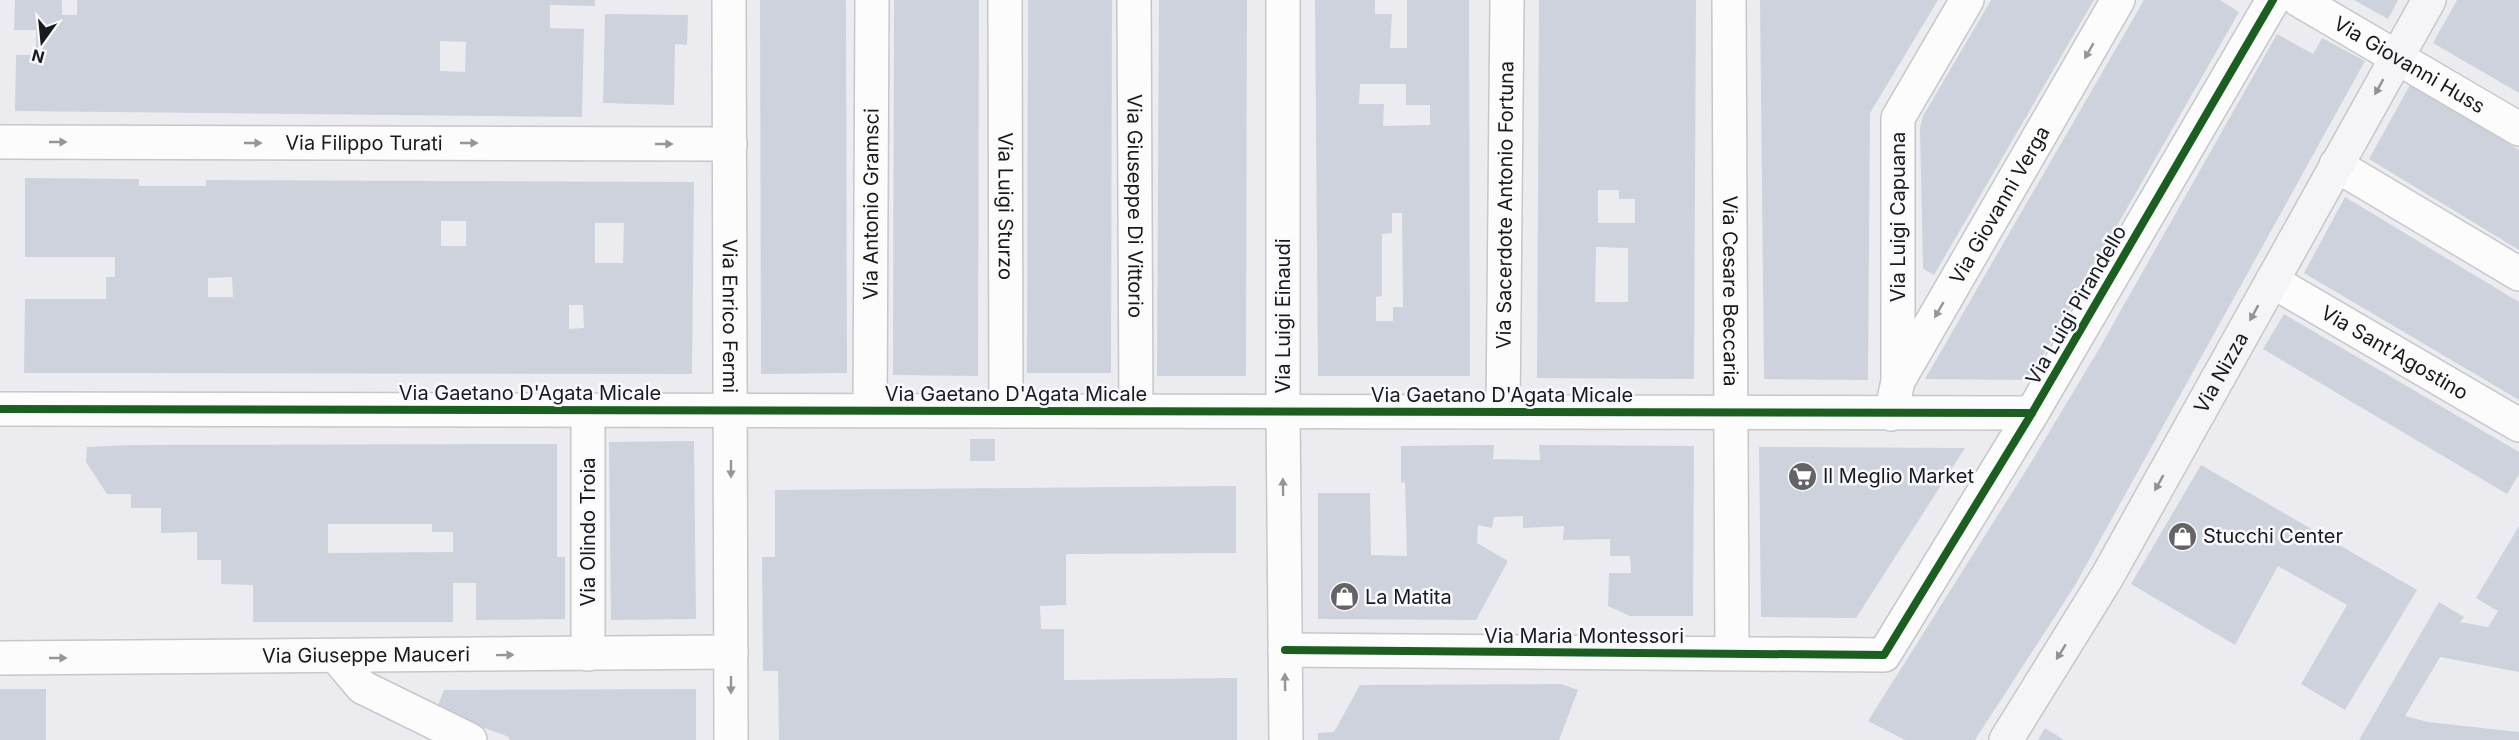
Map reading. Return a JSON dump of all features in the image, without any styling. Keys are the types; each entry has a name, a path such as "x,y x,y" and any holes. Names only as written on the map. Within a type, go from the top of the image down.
{"street":[{"name":"Via Enrico Fermi","path":"729,0 731,740"},
{"name":"Via Antonio Gramsci","path":"870,410 873,0"},
{"name":"Via Luigi Sturzo","path":"1005,0 1006,411"},
{"name":"Via Giuseppe Di Vittorio","path":"1134,0 1136,411"},
{"name":"Via Luigi Einaudi","path":"1283,0 1282,411 1286,740"},
{"name":"Via Sacerdote Antonio Fortuna","path":"1503,411 1507,0"},
{"name":"Via Cesare Beccaria","path":"1729,0 1732,653"},
{"name":"Via Luigi Capuana","path":"1898,381 1898,118 1967,0"},
{"name":"Via Giovanni Verga","path":"1891,414 1898,381 2118,0"},
{"name":"Via Luigi Pirandello","path":"1884,655 2032,413 2273,0"},
{"name":"Via Giovanni Huss","path":"2299,0 2519,129"},
{"name":"Via Nizza","path":"2006,740 2107,577 2429,0"},
{"name":"Via Filippo Turati","path":"0,142 730,144"},
{"path":"2336,165 2519,274"},
{"name":"Via Sant'Agostino","path":"2272,281 2519,425"},
{"name":"Via Gaetano D'Agata Micale","path":"0,409 2032,413"},
{"name":"Via Olindo Troia","path":"588,410 588,654"},
{"name":"Via Maria Montessori","path":"1285,650 1884,655"},
{"name":"Via Giuseppe Mauceri","path":"0,658 731,652"},
{"path":"336,656 362,687 470,740"}],"building":[{"path":"15,0 62,0 62,15 77,15 77,0 595,0 595,6 550,5 550,28 584,29 582,117 15,111 16,55 36,55 36,30 14,30","holes":["440,41 466,42 465,72 440,71"]},
{"path":"760,0 846,0 847,373 761,374"},
{"path":"894,0 979,0 978,376 893,375"},
{"path":"1028,0 1112,0 1111,373 1027,373"},
{"path":"1159,0 1247,0 1246,376 1157,376"},
{"path":"1315,0 1375,0 1375,14 1392,14 1390,48 1407,48 1407,0 1469,0 1470,376 1318,376","holes":["1360,84 1406,84 1406,105 1430,105 1430,125 1383,126 1384,104 1359,104","1392,213 1402,213 1403,307 1393,307 1393,321 1376,321 1376,297 1382,296 1382,234 1392,233"]},
{"path":"1539,0 1696,0 1694,379 1537,378","holes":["1598,190 1619,190 1619,199 1635,199 1635,223 1598,223","1596,247 1628,248 1628,302 1595,302"]},
{"path":"1760,0 1938,0 1870,113 1868,380 1764,379"},
{"path":"1991,0 2094,0 1934,275 1923,269 1920,128 1923,116"},
{"path":"2144,0 2220,0 2239,12 2029,380 1925,379"},
{"path":"2354,0 2398,0 2388,19"},
{"path":"2457,0 2519,0 2519,93 2433,43"},
{"path":"605,14 688,15 687,45 675,44 674,105 603,103"},
{"path":"2277,34 2313,54 2322,38 2365,61 2074,587 1975,740 1905,740 1868,721 2030,464 2099,349"},
{"path":"2410,85 2519,150 2519,250 2369,159"},
{"path":"25,178 139,179 139,186 206,186 206,180 694,182 692,374 24,373 25,299 106,299 106,277 115,277 115,257 25,257","holes":["441,221 466,221 466,246 441,246","595,223 624,223 623,263 595,263","232,277 233,297 208,297 208,278","569,305 583,305 584,328 569,329"]},
{"path":"2345,197 2519,302 2519,400 2304,273"},
{"path":"2284,314 2519,452 2519,474 2507,494 2263,349"},
{"path":"970,439 995,439 995,461 970,461"},
{"path":"694,441 696,619 611,620 609,442"},
{"path":"557,444 557,557 565,557 565,619 476,620 476,583 453,583 453,622 253,622 253,585 221,584 221,560 197,560 197,532 161,533 161,508 131,508 131,494 107,494 86,462 87,447","holes":["328,524 432,524 432,532 453,532 453,552 328,553"]},
{"path":"1494,445 1493,459 1540,460 1539,445 1694,446 1693,616 1630,616 1608,606 1609,573 1631,573 1630,556 1610,556 1610,539 1563,540 1564,526 1523,528 1523,516 1494,517 1492,528 1478,525 1477,543 1508,561 1476,620 1318,619 1318,493 1370,493 1371,555 1407,556 1405,482 1401,483 1401,446"},
{"path":"1759,447 1965,448 1856,618 1761,617"},
{"path":"2201,465 2417,590 2345,710 2301,684 2347,605 2278,566 2235,645 2131,584"},
{"path":"1236,486 1236,553 1066,554 1066,605 1040,606 1041,629 1064,629 1064,680 1237,678 1237,740 779,740 778,671 763,671 762,557 775,557 775,490"},
{"path":"2519,526 2519,672 2440,657 2405,716 2428,722 2519,732 2519,740 2359,740 2439,602 2464,617 2460,622 2488,627 2498,611 2476,598"},
{"path":"1561,684 1578,690 1559,740 1318,740 1318,733 1334,732 1360,685"},
{"path":"0,689 46,689 46,740 0,740"},
{"path":"696,689 696,740 509,740 509,737 436,710 444,690"},
{"path":"2045,728 2064,740 2038,740"}],"cycle path":[{"path":"1285,650 1884,655 2032,413 2273,0"},
{"path":"0,409 2032,413"}],"place":[{"name":"Il Meglio Market","path":"1802,476"},
{"name":"Stucchi Center","path":"2182,536"},
{"name":"La Matita","path":"1344,597"}]}
